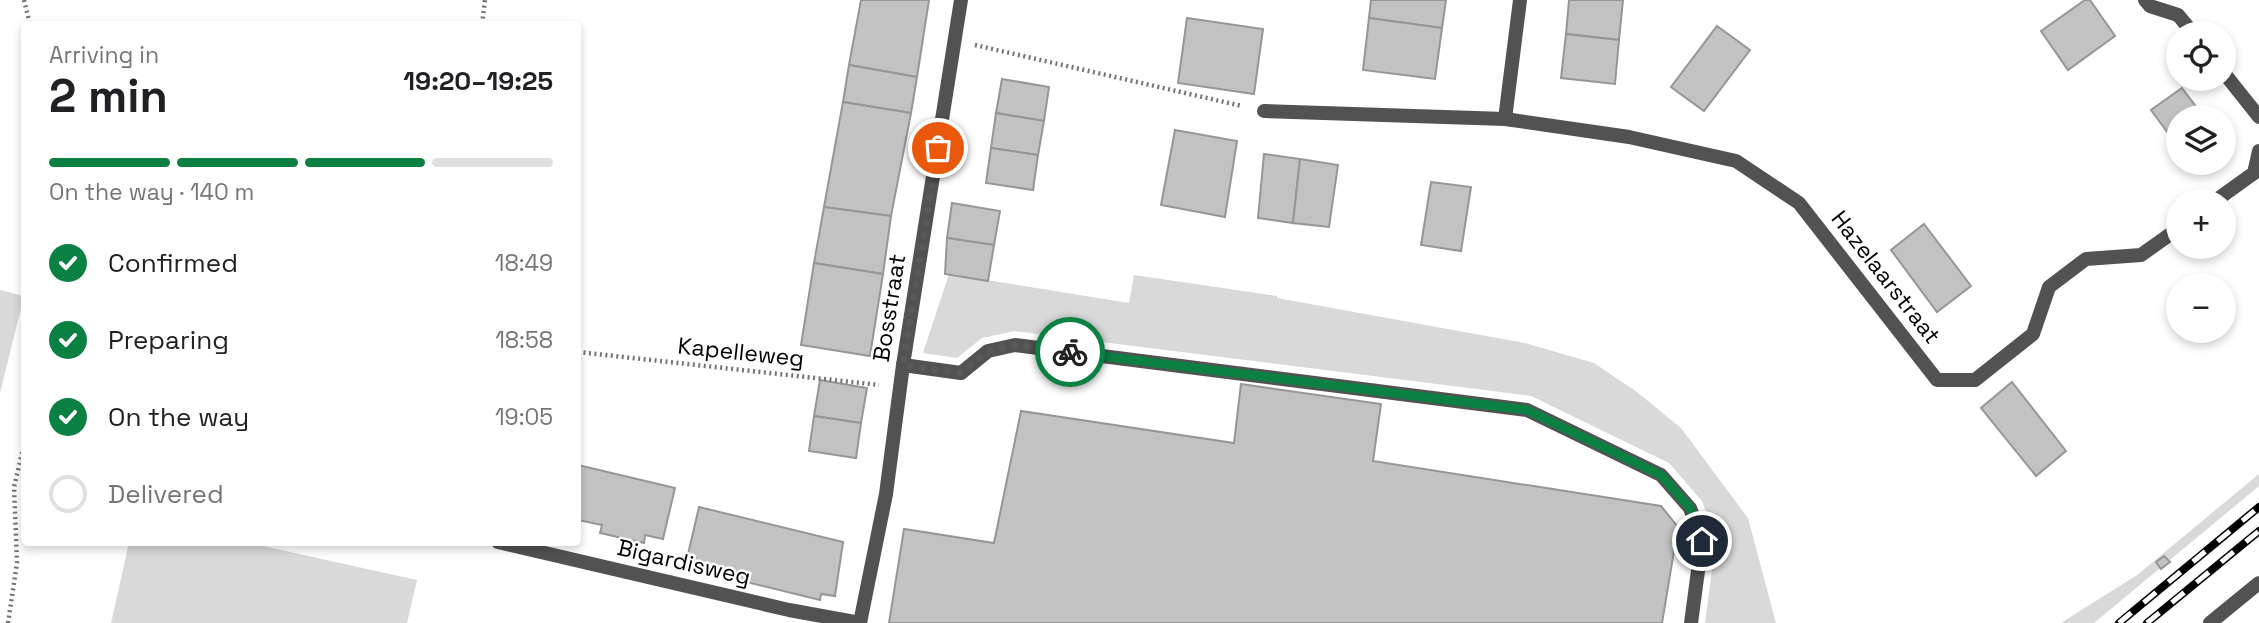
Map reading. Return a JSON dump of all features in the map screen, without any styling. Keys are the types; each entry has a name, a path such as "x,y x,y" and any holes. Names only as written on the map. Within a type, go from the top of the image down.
{"street":[{"name":"Bosstraat","path":"860,623 886,494 903,365 961,0"},
{"path":"1505,118 1520,0"},
{"path":"2145,0 2150,6 2178,15 2183,21"},
{"path":"2236,88 2259,117"},
{"name":"Hazelaarstraat","path":"1264,111 1505,118 1629,137 1736,161 1799,203 1937,380 1975,380 2034,334 2049,287 2086,259 2141,255 2166,237"},
{"path":"2232,189 2254,173 2259,151"},
{"path":"903,365 961,373 988,351 1015,345 1527,410 1661,475 1690,508 1702,541 1691,623"},
{"name":"Bigardisweg","path":"513,546 788,617 860,623"},
{"path":"2210,623 2259,583"}],"path":[{"path":"24,0 29,21"},
{"path":"482,21 485,0"},
{"path":"955,40 1264,111"},
{"name":"Kapelleweg","path":"581,352 900,387"},
{"path":"8,623 18,563 14,487 21,458"}],"shaded area":[{"path":"949,274 1129,303 1134,275 1277,296 1525,343 1594,363 1637,392 1681,428 1748,518 1776,623 1705,623 1716,539 1702,501 1669,463 1531,396 1015,331 982,338 957,358 923,353"},
{"path":"0,290 21,295 21,308 0,393"},
{"path":"2259,474 2259,486 2094,623 2061,623 2137,575"},
{"path":"128,546 263,546 417,580 407,623 111,623"}],"building":[{"path":"861,0 929,0 917,77 849,65"},
{"path":"1371,0 1446,0 1442,28 1369,18"},
{"path":"1569,0 1623,0 1619,40 1566,34"},
{"path":"2085,0 2090,0 2115,36 2068,70 2041,31"},
{"path":"1187,18 1263,29 1254,94 1178,83"},
{"path":"1369,18 1442,28 1435,79 1363,70"},
{"path":"1717,26 1750,50 1704,111 1671,87"},
{"path":"1566,34 1619,40 1615,84 1561,78"},
{"path":"849,65 917,77 911,113 843,102"},
{"path":"1002,79 1049,87 1044,121 996,113"},
{"path":"2178,91 2184,91 2195,105 2166,105 2166,130 2151,110"},
{"path":"843,102 911,113 891,216 824,207"},
{"path":"996,113 1044,121 1038,155 991,148"},
{"path":"1175,130 1237,141 1225,217 1161,205"},
{"path":"991,148 1038,155 1033,190 986,183"},
{"path":"1264,154 1300,159 1293,223 1258,218"},
{"path":"1300,159 1338,165 1329,227 1293,223"},
{"path":"1431,182 1471,187 1461,251 1421,245"},
{"path":"952,203 1000,211 994,245 947,238"},
{"path":"824,207 891,216 883,274 814,263"},
{"path":"1924,224 1971,286 1937,312 1891,250"},
{"path":"947,238 994,245 988,281 945,274"},
{"path":"814,263 883,274 870,356 801,345"},
{"path":"820,380 867,388 861,423 814,416"},
{"path":"2012,382 2066,451 2036,476 1981,408"},
{"path":"1241,384 1381,404 1373,461 1661,506 1678,527 1662,623 889,623 904,529 994,543 1021,411 1234,443"},
{"path":"814,416 861,423 856,458 809,451"},
{"path":"581,466 675,488 663,539 645,535 644,543 600,533 602,525 581,521"},
{"path":"699,507 843,542 835,596 821,594 820,600 685,567"},
{"path":"2164,556 2170,562 2161,569 2156,562"}],"railway":[{"path":"2119,623 2259,507"},
{"path":"2147,623 2259,531"}],"way so far":[{"path":"938,148 903,365 961,373 988,351 1015,345 1070,352"}],"route":[{"path":"1070,352 1527,410 1661,475 1690,508 1702,541"}]}
